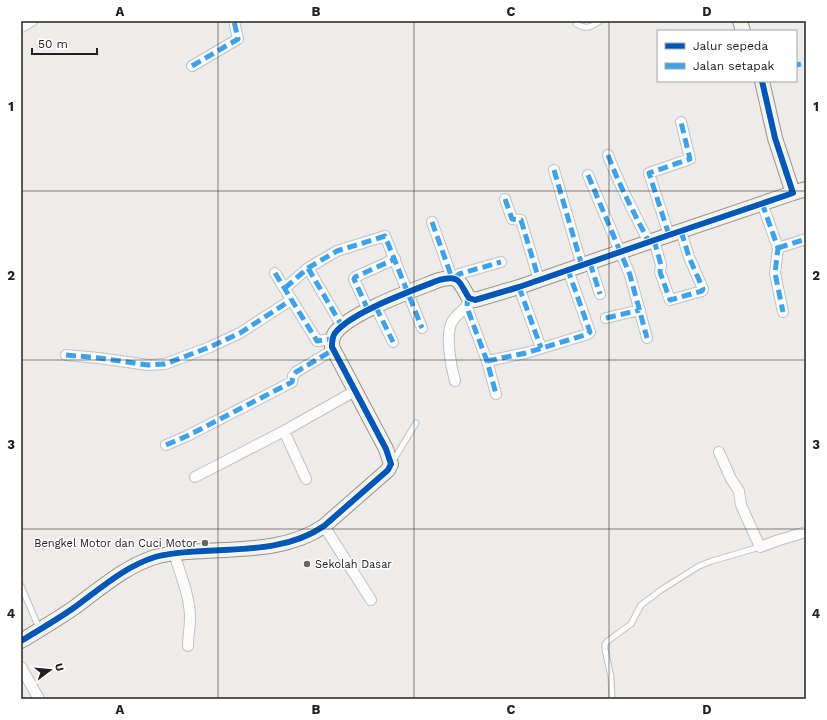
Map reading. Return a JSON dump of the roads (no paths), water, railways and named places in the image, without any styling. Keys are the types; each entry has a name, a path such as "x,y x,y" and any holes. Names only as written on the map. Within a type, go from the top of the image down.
{"street":[{"path":"21,27 32,21"},
{"path":"192,66 238,39 234,21"},
{"path":"454,381 449,358 450,334 452,322 467,301 519,287 800,191 775,138 762,82"},
{"path":"608,155 617,179 622,185 634,213 651,241 661,265 660,272 670,300 702,291 703,288 689,257 675,233 649,173 690,159 681,122"},
{"path":"554,170 586,264 600,294"},
{"path":"588,175 630,275 647,338"},
{"path":"505,199 512,219 521,220 539,280"},
{"path":"762,203 778,248 775,273 783,312"},
{"path":"432,222 453,278 460,282 467,301 469,313 487,361 496,394"},
{"path":"285,288 308,268 340,250 385,236 422,328"},
{"path":"778,248 806,238"},
{"path":"393,342 354,279 355,277 395,259"},
{"path":"21,641 74,608 119,574 156,556 215,549 246,549 278,544 305,537 324,526 388,470 391,464 386,449 355,391 333,345 336,332 347,322 372,308 408,292 439,280 453,278 459,274 501,262"},
{"path":"308,268 342,326"},
{"path":"487,361 541,348 588,334 590,332 568,270"},
{"path":"275,273 317,341 333,345"},
{"path":"519,287 541,348"},
{"path":"66,355 148,365 165,364 210,347 240,333 291,300"},
{"path":"606,318 640,310"},
{"path":"166,445 188,436 292,382 293,376 296,372 333,345"},
{"path":"195,477 284,431 355,391"},
{"path":"284,431 306,479"},
{"path":"719,452 731,479 739,491 741,504 759,546 806,532"},
{"path":"324,526 371,600"},
{"path":"174,553 186,591 190,617 188,646"},
{"path":"21,667 39,699"}],"lane":[{"path":"576,24 587,27 600,21"},
{"path":"391,464 416,423"},
{"path":"612,699 611,677 605,649 606,644 609,640 632,624 641,605 660,590 699,566 759,546"},
{"path":"21,586 40,629"}],"place":[{"name":"Bengkel Motor dan Cuci Motor","path":"205,543"},
{"name":"Sekolah Dasar","path":"307,564"}]}
